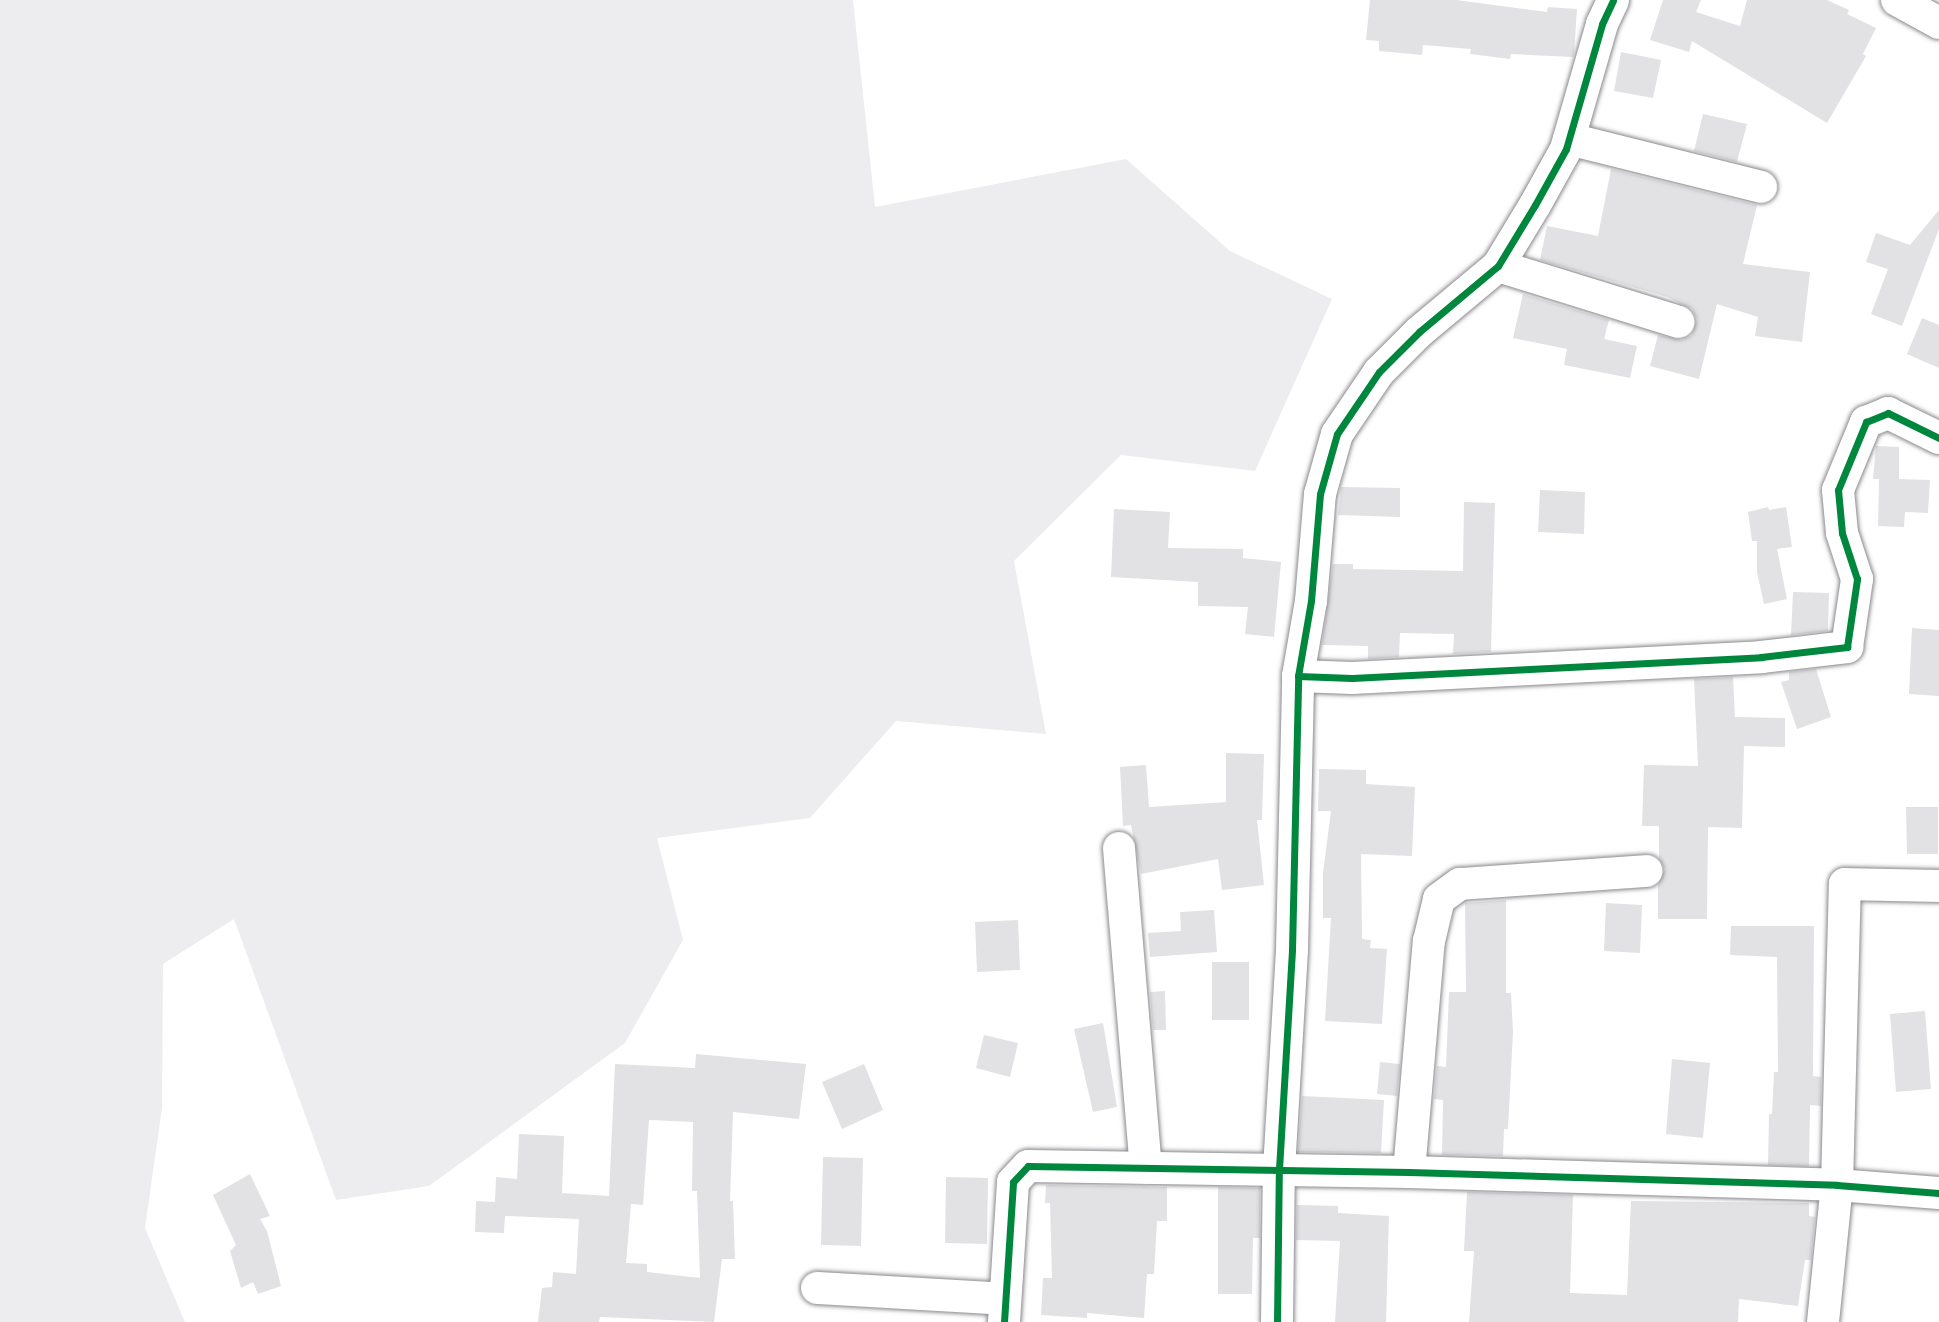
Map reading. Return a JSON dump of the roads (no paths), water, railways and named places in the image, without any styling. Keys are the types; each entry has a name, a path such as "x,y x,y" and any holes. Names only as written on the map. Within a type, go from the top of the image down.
{"street":[{"path":"1277,1322 1279,1169 1292,950 1298,676 1311,601 1320,494 1337,434 1379,372 1419,332 1498,266 1535,205 1569,139 1602,24 1613,0"},
{"path":"1897,0 1939,23"},
{"path":"1569,139 1761,187"},
{"path":"1498,266 1679,321"},
{"path":"1298,676 1352,678 1761,657 1847,647 1857,579 1842,533 1838,490 1866,422 1888,413 1939,438"},
{"path":"1119,848 1146,1168"},
{"path":"1409,1172 1429,941 1439,899 1460,884 1647,871"},
{"path":"1823,1322 1838,1185 1845,884 1939,886"},
{"path":"817,1288 1005,1310 1013,1182 1028,1166 1409,1172 1838,1185 1939,1193"}]}
